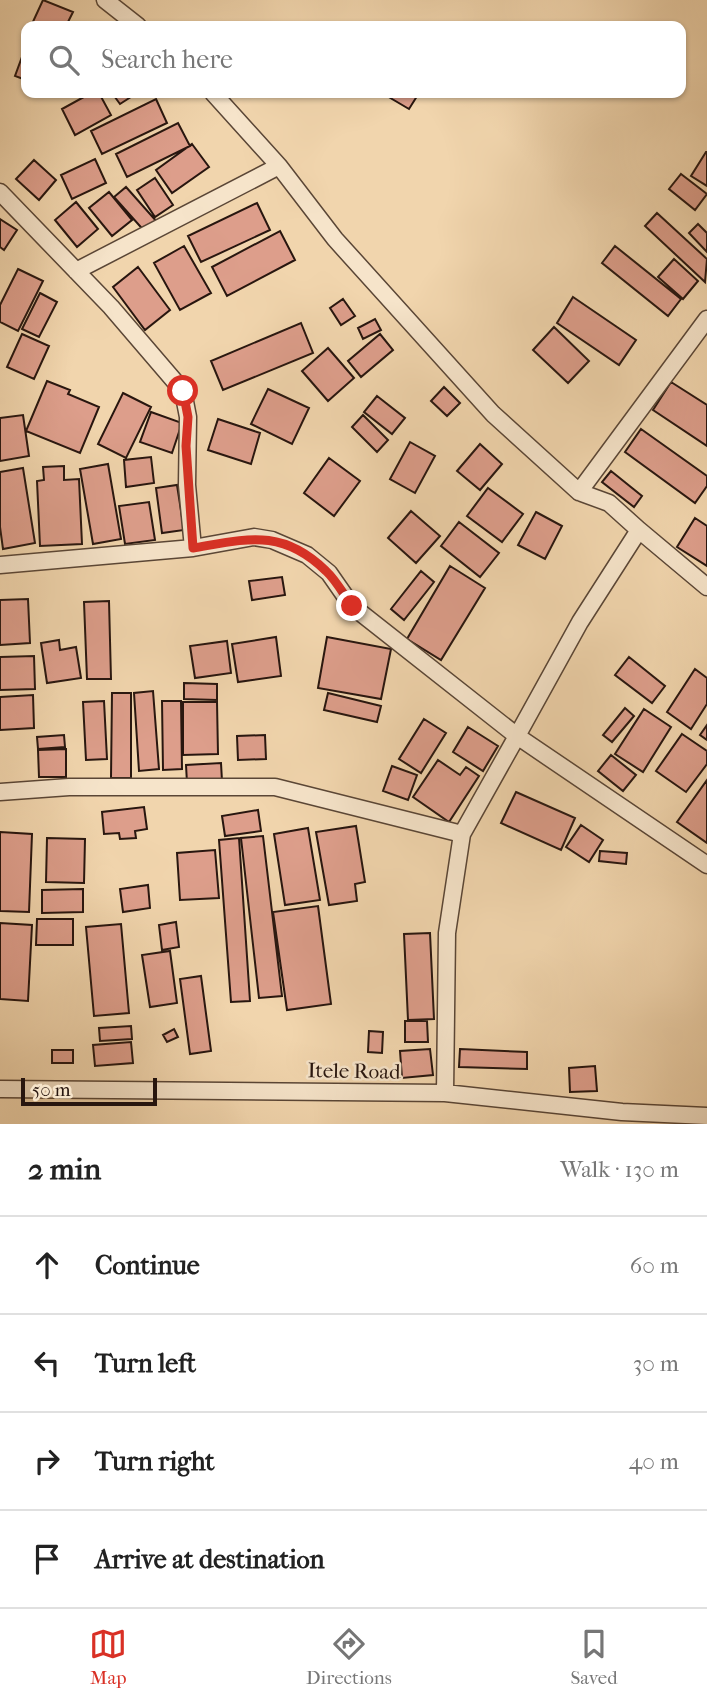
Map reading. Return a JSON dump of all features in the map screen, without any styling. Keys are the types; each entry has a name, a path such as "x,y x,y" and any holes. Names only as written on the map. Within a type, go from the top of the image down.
{"street":[{"path":"106,0 132,21"},
{"path":"218,98 279,166 335,239 493,414 579,492 609,503 707,587"},
{"path":"76,271 279,166"},
{"path":"0,192 76,271 183,391 188,417 186,472 193,548"},
{"path":"579,492 707,319"},
{"path":"445,1093 447,933 462,834 580,622 639,530"},
{"path":"0,565 193,548 254,537 272,540 307,555 329,573 352,606 517,736 707,865"},
{"path":"0,792 69,787 275,787 462,834"},
{"name":"Itele Road","path":"0,1088 445,1093 622,1112 707,1116"}],"building":[{"path":"43,0 73,12 68,21 33,21"},
{"path":"21,60 21,78 15,76"},
{"path":"82,98 102,98 111,115 75,135 62,109"},
{"path":"116,98 129,98 120,104"},
{"path":"390,98 416,98 409,109"},
{"path":"156,99 167,123 102,154 91,131"},
{"path":"178,123 190,146 127,177 116,154"},
{"path":"192,144 209,167 172,193 156,170"},
{"path":"707,152 707,186 691,176"},
{"path":"95,159 106,183 72,199 61,175"},
{"path":"34,160 56,180 39,200 16,179"},
{"path":"681,174 707,194 695,210 669,189"},
{"path":"155,178 173,205 155,217 137,190"},
{"path":"126,187 158,223 147,234 114,197"},
{"path":"109,192 132,220 112,236 89,208"},
{"path":"76,202 98,229 77,247 55,220"},
{"path":"257,203 270,230 201,262 188,236"},
{"path":"657,213 707,259 705,282 645,226"},
{"path":"0,219 17,230 4,250 0,247"},
{"path":"698,224 707,233 707,252 689,233"},
{"path":"280,231 295,260 227,296 212,267"},
{"path":"184,246 211,293 180,310 154,263"},
{"path":"615,246 681,299 668,316 602,263"},
{"path":"674,259 698,281 683,299 658,277"},
{"path":"138,267 170,310 145,330 113,287"},
{"path":"18,269 43,281 18,331 0,322 0,305"},
{"path":"40,293 57,302 39,337 22,329"},
{"path":"573,297 636,340 619,365 557,323"},
{"path":"343,299 355,316 341,325 330,308"},
{"path":"375,319 381,330 363,339 358,328"},
{"path":"301,323 313,353 223,390 211,361"},
{"path":"554,327 589,361 568,383 533,350"},
{"path":"22,334 49,346 34,379 7,367"},
{"path":"380,334 393,350 361,377 348,361"},
{"path":"328,348 354,378 328,401 302,371"},
{"path":"47,381 70,390 68,394 99,407 80,453 26,431"},
{"path":"671,382 707,405 707,446 653,410"},
{"path":"444,387 460,403 447,416 431,401"},
{"path":"268,389 309,408 292,444 251,424"},
{"path":"123,393 151,407 126,458 98,444"},
{"path":"377,396 405,418 392,434 364,412"},
{"path":"151,412 182,423 172,453 140,442"},
{"path":"23,415 29,456 0,461 0,418"},
{"path":"363,415 388,440 377,452 352,427"},
{"path":"218,419 260,433 251,464 208,450"},
{"path":"641,429 707,476 707,486 695,503 625,452"},
{"path":"410,442 435,456 415,493 390,479"},
{"path":"480,444 502,464 480,490 457,471"},
{"path":"151,457 154,483 126,487 124,460"},
{"path":"329,458 360,481 334,516 304,493"},
{"path":"108,464 121,539 93,544 80,469"},
{"path":"64,466 64,480 79,479 82,544 40,546 37,481 44,480 43,467"},
{"path":"23,468 35,543 3,549 0,527 0,472"},
{"path":"611,471 642,496 634,507 602,482"},
{"path":"177,485 184,530 162,533 156,488"},
{"path":"488,488 523,514 502,542 467,516"},
{"path":"149,502 155,540 125,544 119,506"},
{"path":"411,511 440,536 416,563 388,538"},
{"path":"536,512 562,526 545,559 518,545"},
{"path":"695,518 707,526 707,566 677,547"},
{"path":"459,522 499,553 480,577 441,546"},
{"path":"450,566 485,588 441,660 407,639"},
{"path":"421,571 434,582 404,620 391,609"},
{"path":"282,577 285,595 252,600 249,581"},
{"path":"28,599 30,643 0,645 0,600"},
{"path":"109,601 111,679 87,679 84,602"},
{"path":"276,637 281,676 238,682 232,644"},
{"path":"327,637 391,649 381,699 318,688"},
{"path":"59,640 60,650 76,647 81,678 47,683 41,643"},
{"path":"227,641 231,673 195,678 190,646"},
{"path":"34,656 35,689 0,690 0,657"},
{"path":"629,657 665,686 652,703 615,675"},
{"path":"695,669 707,678 707,704 691,729 667,712"},
{"path":"184,683 217,684 217,700 184,699"},
{"path":"153,691 159,769 139,771 134,693"},
{"path":"112,693 131,693 131,778 111,778"},
{"path":"328,693 381,706 377,722 324,710"},
{"path":"33,695 34,728 0,730 0,697"},
{"path":"104,701 107,759 86,760 83,702"},
{"path":"162,701 181,701 182,769 163,770"},
{"path":"183,702 217,702 218,754 183,755"},
{"path":"625,708 634,716 612,742 603,735"},
{"path":"644,709 671,727 643,772 615,754"},
{"path":"424,719 446,733 421,773 399,759"},
{"path":"707,725 707,740 700,735"},
{"path":"468,727 498,746 483,771 453,752"},
{"path":"682,734 707,751 707,764 686,792 656,771"},
{"path":"64,735 65,747 38,749 37,737"},
{"path":"265,735 266,759 238,760 237,736"},
{"path":"66,749 66,777 39,777 38,750"},
{"path":"611,755 636,775 623,791 598,771"},
{"path":"438,760 460,775 466,767 479,776 449,822 413,797"},
{"path":"221,763 222,781 187,783 186,765"},
{"path":"392,766 417,775 408,800 383,791"},
{"path":"707,780 707,843 677,822"},
{"path":"516,792 575,818 561,850 501,823"},
{"path":"144,807 147,829 135,831 136,838 120,839 119,833 104,834 102,812"},
{"path":"258,810 261,831 225,836 222,816"},
{"path":"581,825 603,840 589,862 566,847"},
{"path":"356,826 365,882 355,884 357,901 329,905 316,832"},
{"path":"308,828 320,900 285,905 274,834"},
{"path":"0,832 32,834 29,912 0,911"},
{"path":"263,836 282,996 259,998 241,838"},
{"path":"47,838 85,839 84,883 46,882"},
{"path":"239,838 250,1001 231,1002 219,840"},
{"path":"215,850 219,898 180,900 177,853"},
{"path":"600,851 627,853 626,864 599,861"},
{"path":"148,885 150,908 123,912 120,889"},
{"path":"83,889 83,912 42,913 42,890"},
{"path":"318,906 331,1004 287,1010 273,912"},
{"path":"37,919 73,919 73,945 36,945"},
{"path":"176,922 179,947 162,950 159,925"},
{"path":"0,923 32,925 28,1001 0,999"},
{"path":"121,924 129,1013 94,1016 86,927"},
{"path":"430,933 434,1019 408,1020 404,934"},
{"path":"170,951 177,1003 150,1007 142,955"},
{"path":"201,976 211,1051 190,1054 180,979"},
{"path":"405,1021 427,1021 428,1042 405,1042"},
{"path":"131,1026 132,1039 100,1041 99,1028"},
{"path":"174,1029 178,1037 167,1042 163,1035"},
{"path":"369,1031 383,1032 382,1053 368,1052"},
{"path":"131,1042 133,1063 95,1066 93,1045"},
{"path":"430,1049 433,1075 402,1078 400,1051"},
{"path":"460,1049 527,1052 527,1069 459,1067"},
{"path":"52,1050 73,1050 73,1063 52,1063"},
{"path":"595,1066 597,1091 570,1092 569,1068"}],"route":[{"path":"183,391 188,417 187,485 193,548 254,537 272,540 307,555 329,573 352,606"}]}
